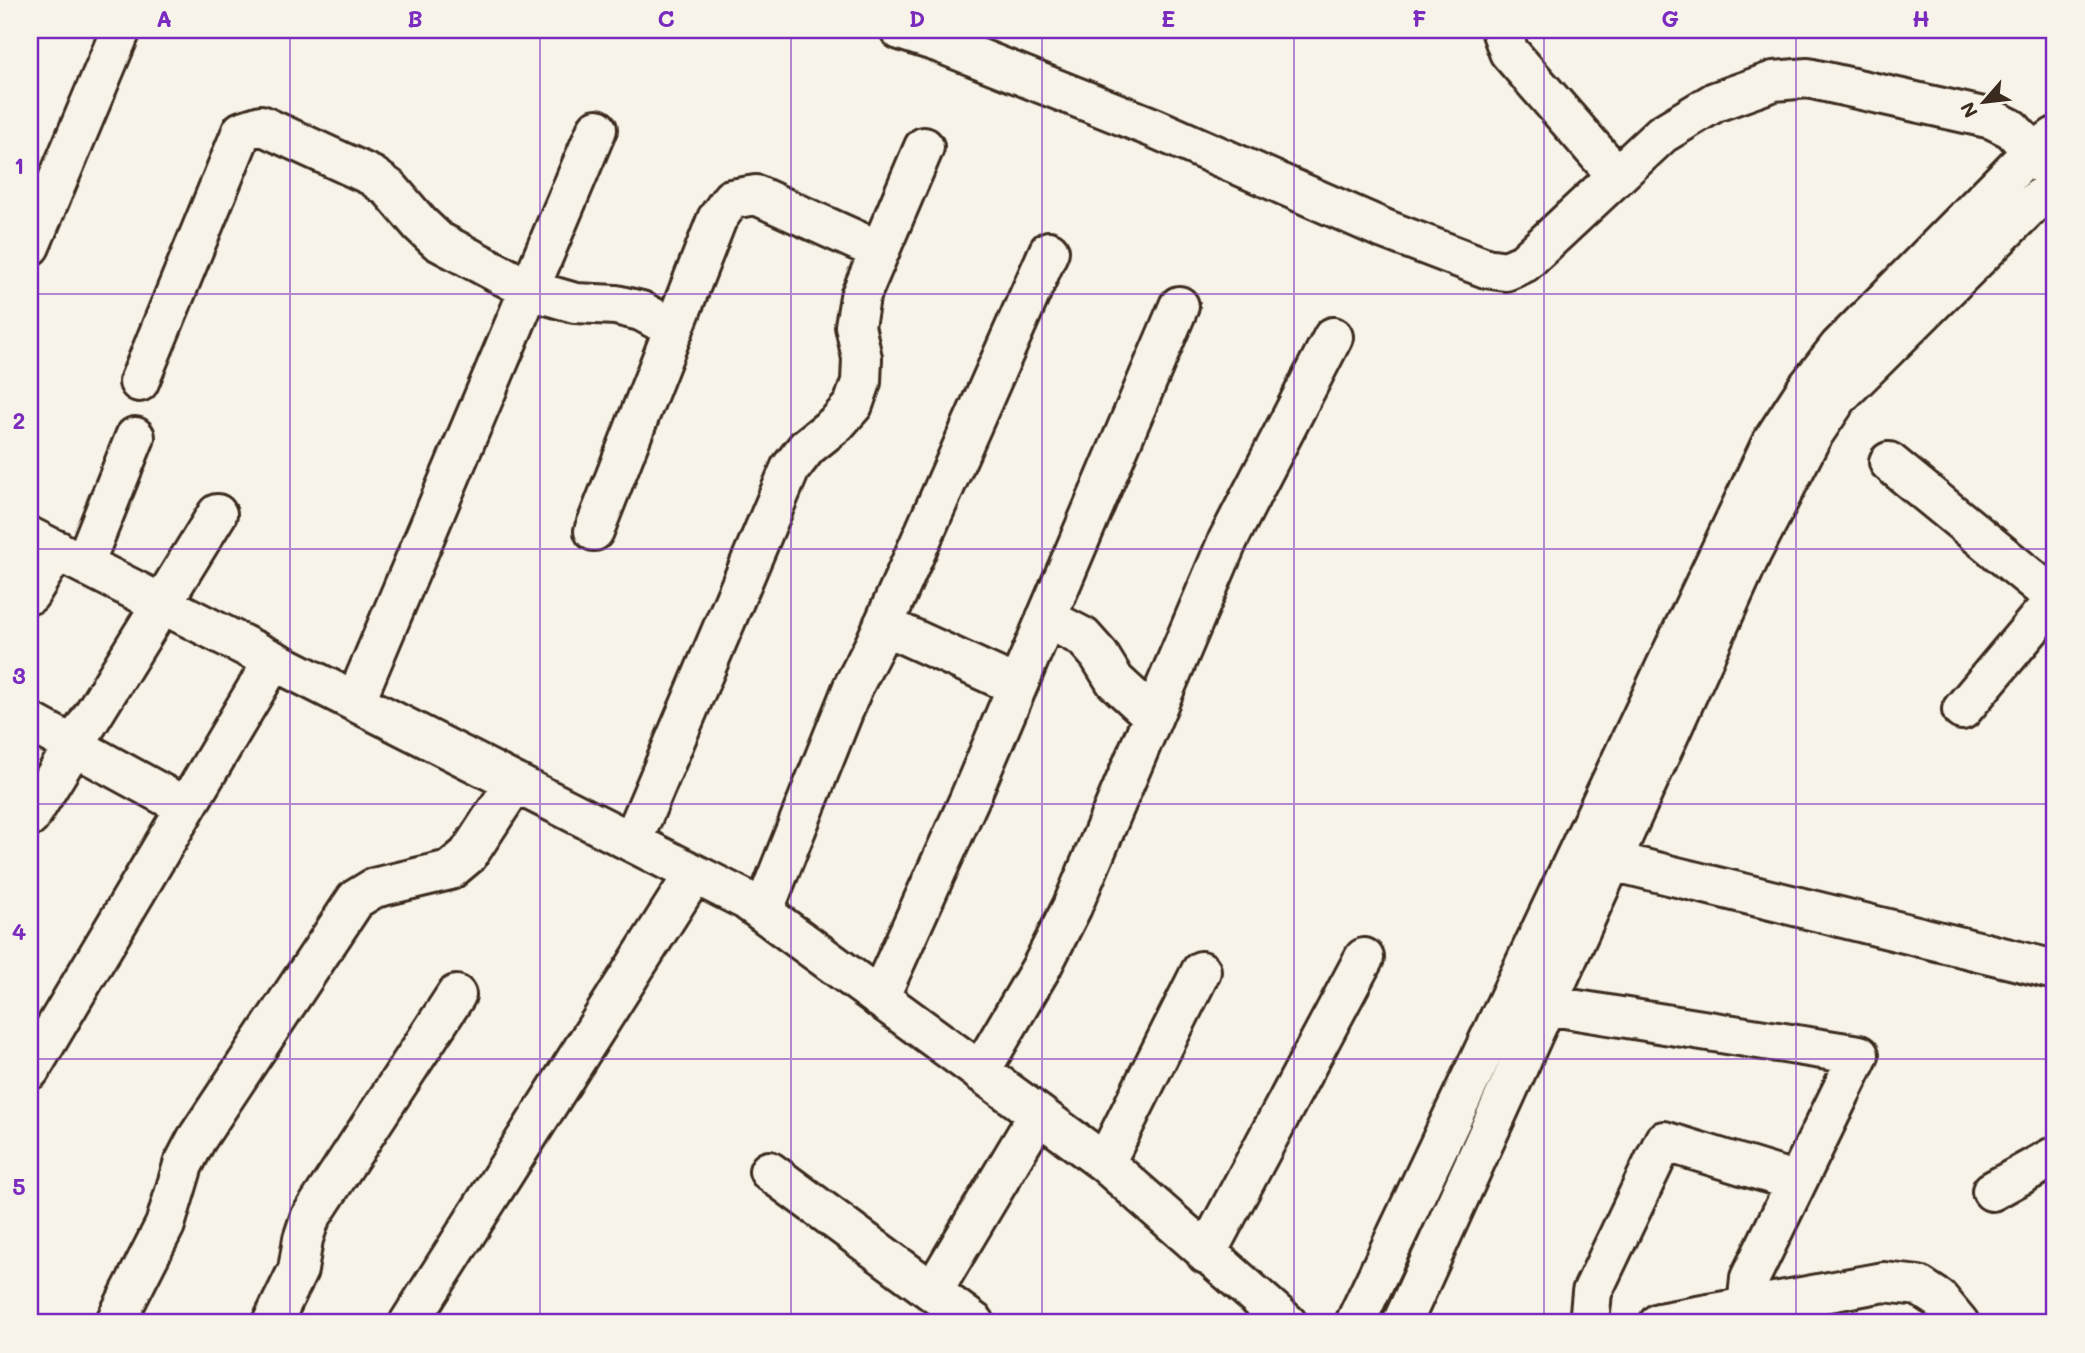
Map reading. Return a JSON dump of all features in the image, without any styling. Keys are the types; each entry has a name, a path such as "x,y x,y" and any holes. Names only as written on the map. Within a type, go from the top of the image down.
{"street":[{"path":"30,246 121,30"},
{"path":"900,30 940,43 1154,128 1384,229 1486,268 1506,271 1524,262 1662,134 1715,102 1773,81 1808,78 1992,119 2012,129 2048,156"},
{"path":"1501,30 1510,52 1617,176"},
{"path":"139,382 242,131 261,125 372,176 390,189 438,241 530,290 575,303 616,305 641,311 674,329"},
{"path":"355,702 597,129"},
{"path":"632,842 790,469 807,447 837,424 853,405 861,382 862,358 855,326 860,297 924,147"},
{"path":"1355,1323 1772,442 1807,388 1839,347 2023,160 2048,156"},
{"path":"1402,1323 1752,552 1812,436 1839,396 2031,205 2055,187"},
{"path":"594,531 717,219 731,199 756,195 880,251"},
{"path":"763,912 853,687 1048,251"},
{"path":"879,998 1017,686 1179,306"},
{"path":"980,1072 1041,968 1072,907 1228,540 1333,337"},
{"path":"30,594 135,437"},
{"path":"1889,462 2055,598 1962,710"},
{"path":"30,817 217,514"},
{"path":"57,550 746,900 1105,1163 1287,1323"},
{"path":"1046,618 1083,638 1099,655 1115,681 1153,716"},
{"path":"883,625 1017,686"},
{"path":"30,1070 274,660"},
{"path":"30,722 186,807"},
{"path":"115,1323 165,1226 183,1165 196,1140 356,899 374,888 450,870 468,855 515,783"},
{"path":"1612,861 2055,970"},
{"path":"410,1323 694,874"},
{"path":"1206,1254 1364,958"},
{"path":"1105,1163 1201,971"},
{"path":"272,1323 298,1270 310,1218 456,995"},
{"path":"1546,1005 1859,1055 1750,1278 1747,1308"},
{"path":"933,1292 1038,1115"},
{"path":"1588,1323 1592,1292 1664,1141 1797,1182"},
{"path":"1992,1191 2055,1156"},
{"path":"769,1171 975,1323"},
{"path":"1659,1323 1884,1282 1919,1286 1939,1299 1959,1323"}]}
